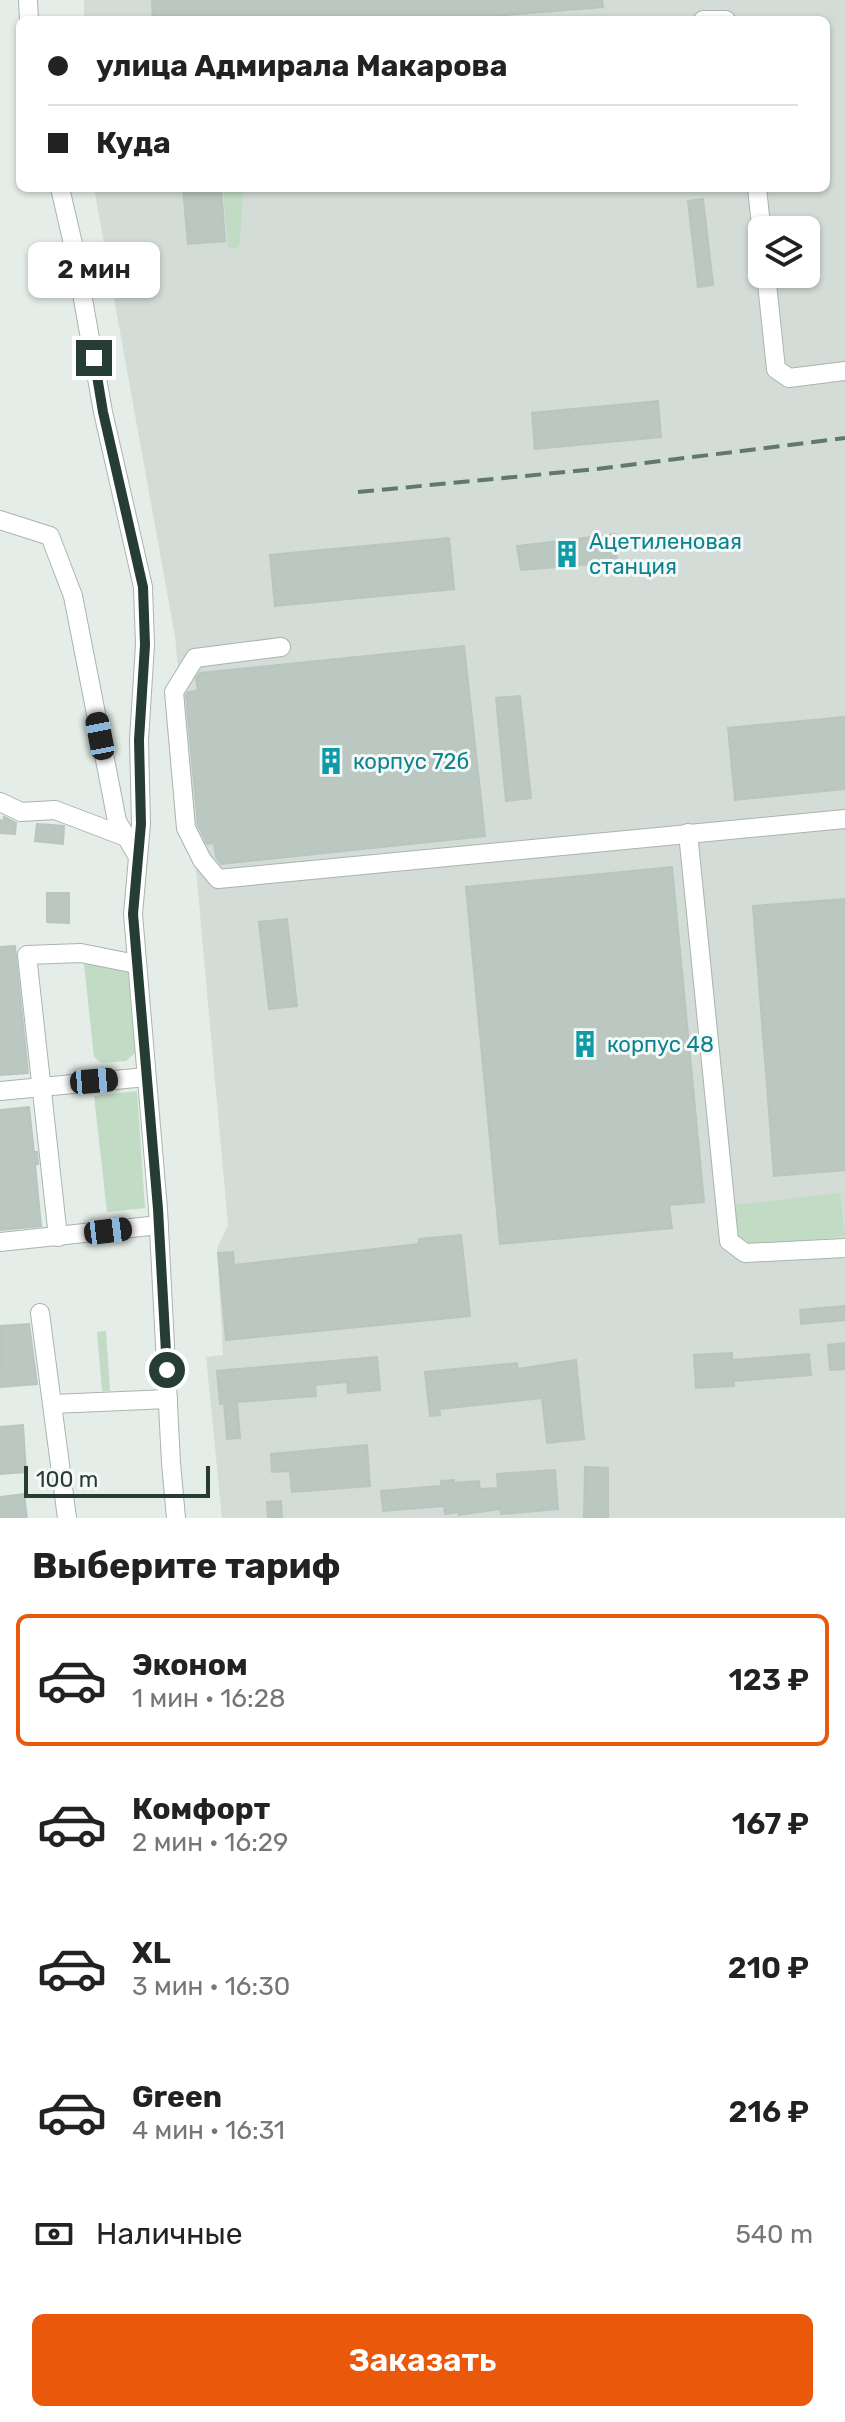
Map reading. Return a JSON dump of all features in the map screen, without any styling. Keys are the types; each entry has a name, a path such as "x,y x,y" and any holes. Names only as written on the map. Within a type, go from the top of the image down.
{"street":[{"path":"61,192 103,412 143,587 145,645 141,691 141,824 133,914 159,1225 176,1518"},
{"path":"757,192 760,216"},
{"path":"767,288 776,369 789,378 845,371"},
{"path":"0,520 50,536 73,596 117,821 138,857"},
{"path":"281,647 195,658 174,692 186,828 202,860 218,879 845,819"},
{"path":"0,802 21,812 55,810 126,837"},
{"path":"688,833 729,1241 745,1253 845,1248"},
{"path":"58,1237 27,955 81,953 136,964"},
{"path":"0,1091 146,1077"},
{"path":"0,1242 159,1225"},
{"path":"40,1313 67,1518"},
{"path":"53,1404 168,1399"}],"shaded area":[{"path":"84,0 845,0 845,1518 222,1518 206,1357 223,1355 217,1248 228,1225 175,636 95,192 830,192 830,16 84,16"}],"green space":[{"path":"223,192 243,192 240,242 238,248 228,247"},
{"path":"94,959 126,968 128,972 135,1053 126,1061 101,1063 94,1057 84,964"},
{"path":"137,1091 145,1208 107,1212 94,1096"},
{"path":"840,1193 845,1236 746,1247 738,1242 734,1205"},
{"path":"106,1331 110,1391 102,1391 97,1332"}],"building":[{"path":"152,0 602,0 603,7 494,16 153,16"},
{"path":"183,192 221,192 225,241 188,244"},
{"path":"703,199 713,285 698,287 688,201"},
{"path":"658,401 661,437 535,449 532,413"},
{"name":"Ацетиленовая станция","path":"616,534 617,562 521,570 517,546"},
{"path":"449,538 454,589 275,606 270,555"},
{"name":"корпус 72б","path":"464,646 485,836 221,864 216,857 214,843 207,844 198,825 186,695 198,691 196,678 200,673"},
{"path":"520,696 531,798 506,801 496,698"},
{"path":"845,717 845,789 735,800 728,728"},
{"path":"4,817 16,823 15,834 0,833 0,820 4,821"},
{"path":"37,824 64,826 63,844 35,841"},
{"name":"корпус 48","path":"672,867 704,1202 669,1205 672,1228 500,1244 466,887"},
{"path":"47,893 69,893 69,923 47,922"},
{"path":"845,899 845,1170 774,1176 753,906"},
{"path":"287,919 297,1006 269,1009 259,922"},
{"path":"15,946 28,1073 0,1075 0,947"},
{"path":"29,1107 34,1152 37,1152 38,1164 35,1164 41,1226 0,1230 0,1110"},
{"path":"461,1235 470,1316 226,1340 218,1253 233,1252 234,1265 419,1244 419,1239"},
{"path":"845,1306 845,1320 801,1324 800,1310"},
{"path":"29,1324 37,1384 0,1387 1,1326"},
{"path":"845,1343 845,1369 830,1370 828,1345"},
{"path":"732,1353 732,1360 809,1354 811,1375 734,1381 734,1386 696,1388 694,1355"},
{"path":"377,1357 380,1390 348,1393 347,1382 315,1385 316,1396 237,1402 240,1438 227,1439 217,1371"},
{"path":"576,1360 584,1439 547,1443 542,1398 439,1409 440,1415 430,1416 425,1372 517,1363 518,1369"},
{"path":"23,1425 26,1472 0,1474 0,1427"},
{"path":"367,1445 370,1486 292,1492 290,1471 272,1472 271,1454"},
{"path":"585,1467 608,1468 608,1518 584,1518"},
{"path":"555,1470 558,1509 501,1514 500,1509 459,1515 458,1512 445,1514 444,1506 383,1511 381,1491 441,1486 441,1481 454,1480 454,1483 479,1481 480,1489 498,1488 497,1474"},
{"path":"24,1494 27,1518 0,1518 0,1497"},
{"path":"281,1501 282,1518 268,1518 267,1502"}],"railway":[{"path":"358,492 597,469 845,438"}],"place":[{"name":"Ацетиленовая станция","path":"567,554"},
{"name":"корпус 72б","path":"331,761"},
{"name":"корпус 48","path":"585,1044"}],"route":[{"path":"94,358 103,412 143,587 145,645 139,740 141,824 133,914 158,1209 167,1370"}]}
